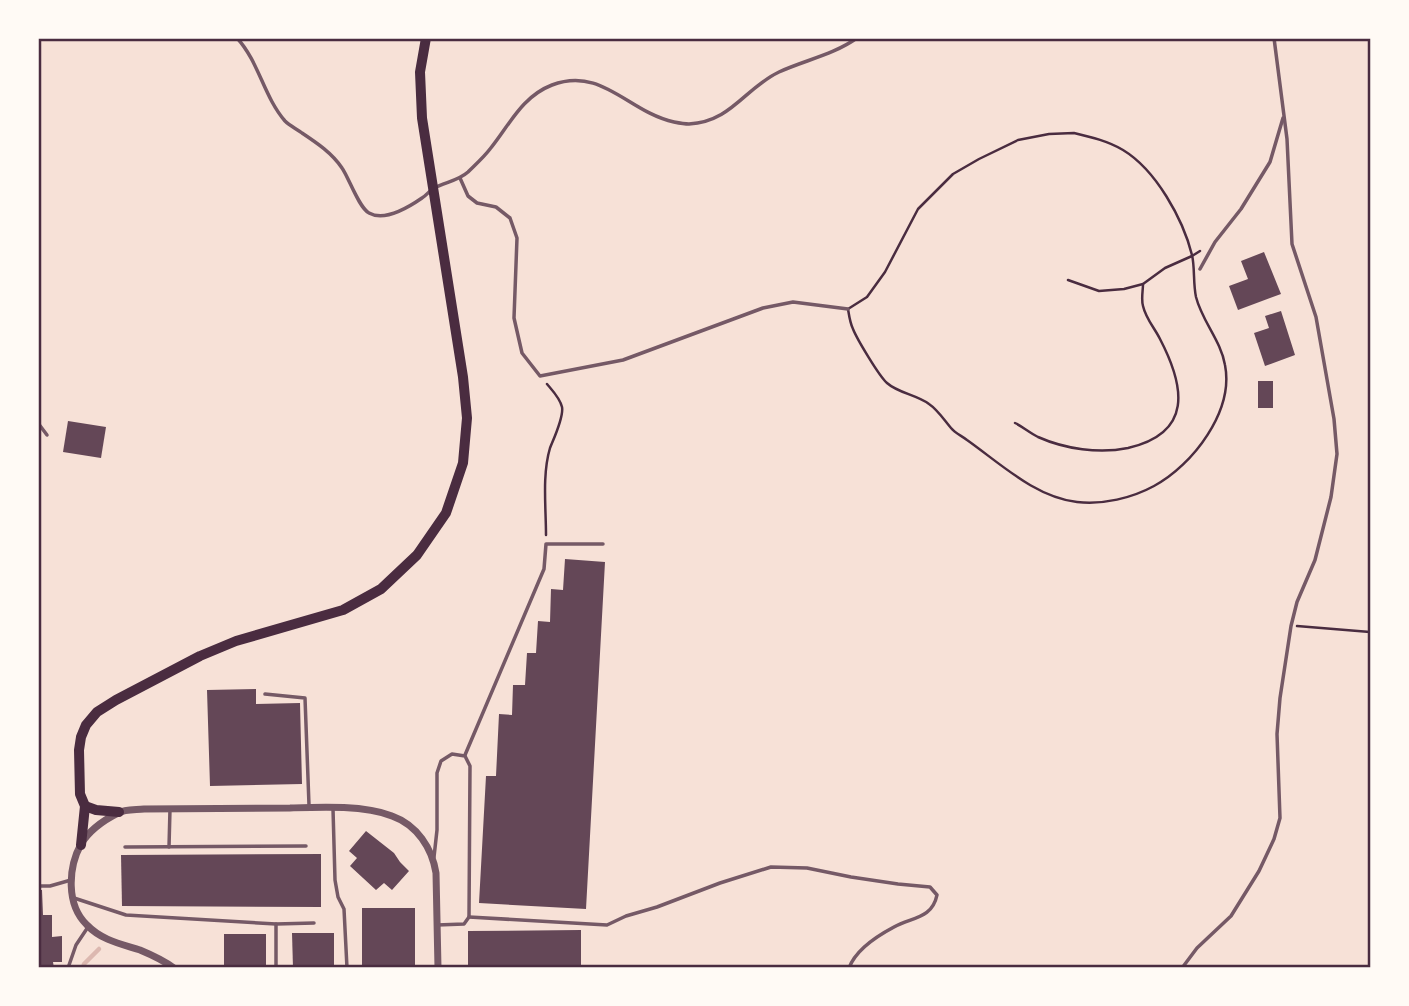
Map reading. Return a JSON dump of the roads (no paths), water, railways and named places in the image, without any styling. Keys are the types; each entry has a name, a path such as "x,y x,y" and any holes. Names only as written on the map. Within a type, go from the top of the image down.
{"main road":[{"path":"81,845 85,806 80,794 79,750 86,724 97,712 200,656 236,641 343,610 381,589 418,555 446,513 463,463 467,418 463,377 422,118 420,72 426,38"},
{"path":"85,806 119,812"}],"street":[{"path":"174,968 163,960 108,940 88,927 76,910 71,880 81,845 97,826 119,812 144,809 333,807 371,810 394,816 421,836 434,859 438,968"}],"lane":[{"path":"237,38 247,50 275,107 286,122 323,147 341,166 368,213 381,216 399,212 424,197 433,188 460,178 489,150 528,100 550,86 573,79 594,82 639,108 665,120 687,125 709,121 730,111 778,73 844,48 857,38"},
{"path":"1182,968 1197,948 1231,916 1259,871 1274,839 1280,818 1277,734 1291,626 1297,602 1315,560 1331,497 1337,454 1334,419 1316,317 1292,244 1287,139 1274,38"},
{"path":"1200,269 1215,242 1241,209 1270,162 1284,116"},
{"path":"460,178 468,197 477,203 496,207 510,218 516,238 514,318 522,353 541,376 623,360 763,308 793,302 848,309"},
{"path":"38,423 47,435"},
{"path":"437,925 464,924 469,917 470,766 465,756 544,569 546,544 603,544"},
{"path":"265,694 306,698 309,807"},
{"path":"434,859 437,773 441,761 452,754 465,756"},
{"path":"333,807 335,880 338,897 344,909 346,968"},
{"path":"169,847 170,809"},
{"path":"125,848 306,846"},
{"path":"469,917 607,925 626,916 771,867 807,867 875,881 930,887 937,895 935,904 921,917 896,925 869,943 852,958 849,968"},
{"path":"38,886 50,886 71,880"},
{"path":"73,898 126,915 276,924 314,923"},
{"path":"276,924 276,968"},
{"path":"68,968 76,945 88,927"}],"waterway":[{"path":"83,968 99,949"}]}
